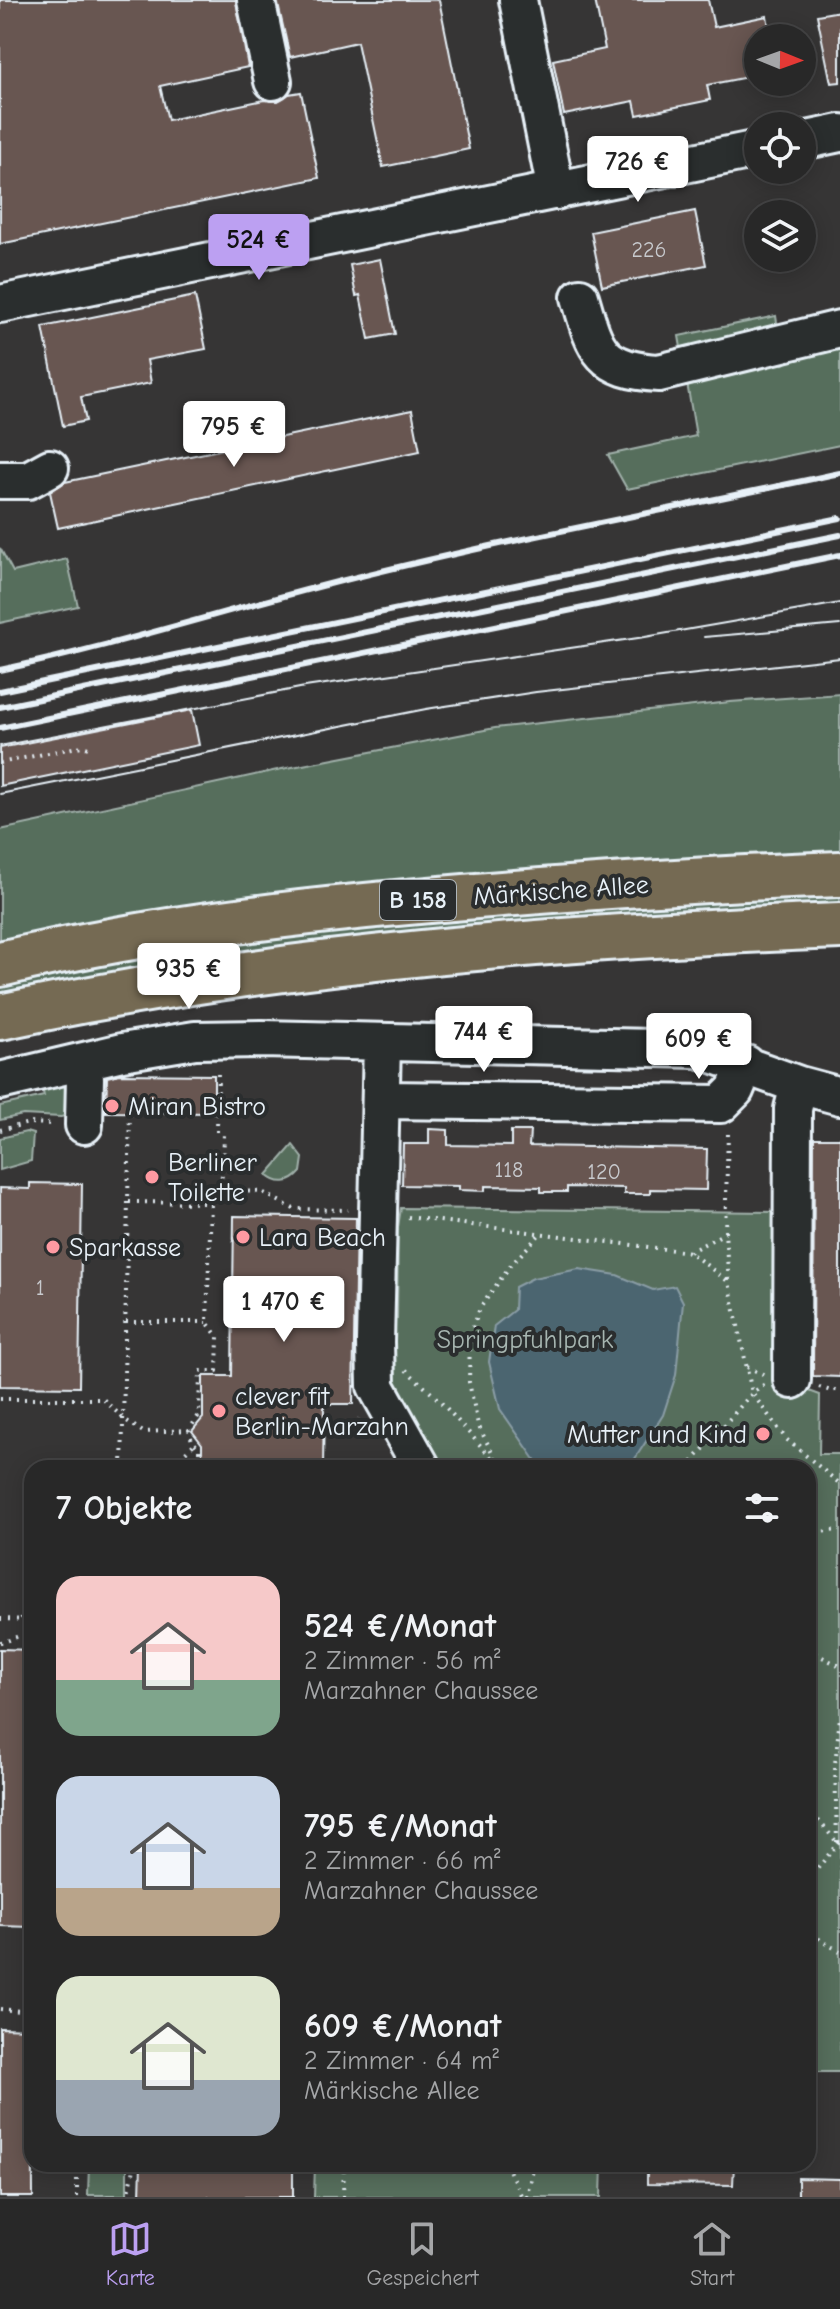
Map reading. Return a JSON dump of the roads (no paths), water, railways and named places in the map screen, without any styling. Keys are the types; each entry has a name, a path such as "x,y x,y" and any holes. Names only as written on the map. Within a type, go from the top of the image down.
{"main road":[{"name":"Märkische Allee","path":"0,964 62,949 248,918 598,886 840,874"},
{"name":"Märkische Allee","path":"0,1017 156,987 417,953 840,926"}],"street":[{"path":"256,0 273,81"},
{"path":"518,0 556,191"},
{"path":"816,138 840,133"},
{"path":"0,304 744,152"},
{"path":"580,297 591,337 605,358 629,372 659,373 840,329"},
{"path":"0,480 28,480 50,468"},
{"path":"0,1081 122,1052 195,1040 382,1042 699,1049 799,1085 840,1096"},
{"path":"382,1042 386,1213 375,1342 376,1386 418,1460"},
{"path":"81,1062 85,1078 84,1125"},
{"path":"381,1100 721,1104 735,1090 746,1064"},
{"path":"792,1380 793,1109 799,1085"}],"water":[{"path":"579,1269 617,1275 653,1290 675,1286 683,1302 676,1375 663,1415 634,1460 535,1460 500,1409 489,1362 494,1326 514,1310 515,1287 533,1278"}],"tram line":[{"path":"0,746 305,687 645,637 840,603"},
{"path":"704,637 840,625"},
{"path":"0,794 426,709 536,692 840,658"}],"railway":[{"path":"0,670 414,563 840,473"},
{"path":"0,691 840,518"},
{"path":"0,707 840,535"},
{"path":"0,728 840,555"}],"place":[{"name":"Miran Bistro","path":"112,1106"},
{"name":"Berliner Toilette","path":"152,1177"},
{"name":"Lara Beach","path":"243,1237"},
{"name":"Sparkasse","path":"53,1247"},
{"name":"clever fit Berlin-Marzahn","path":"219,1411"},
{"name":"Mutter und Kind","path":"763,1434"}],"park label":[{"name":"Springpfuhlpark","path":"525,1339"}]}
